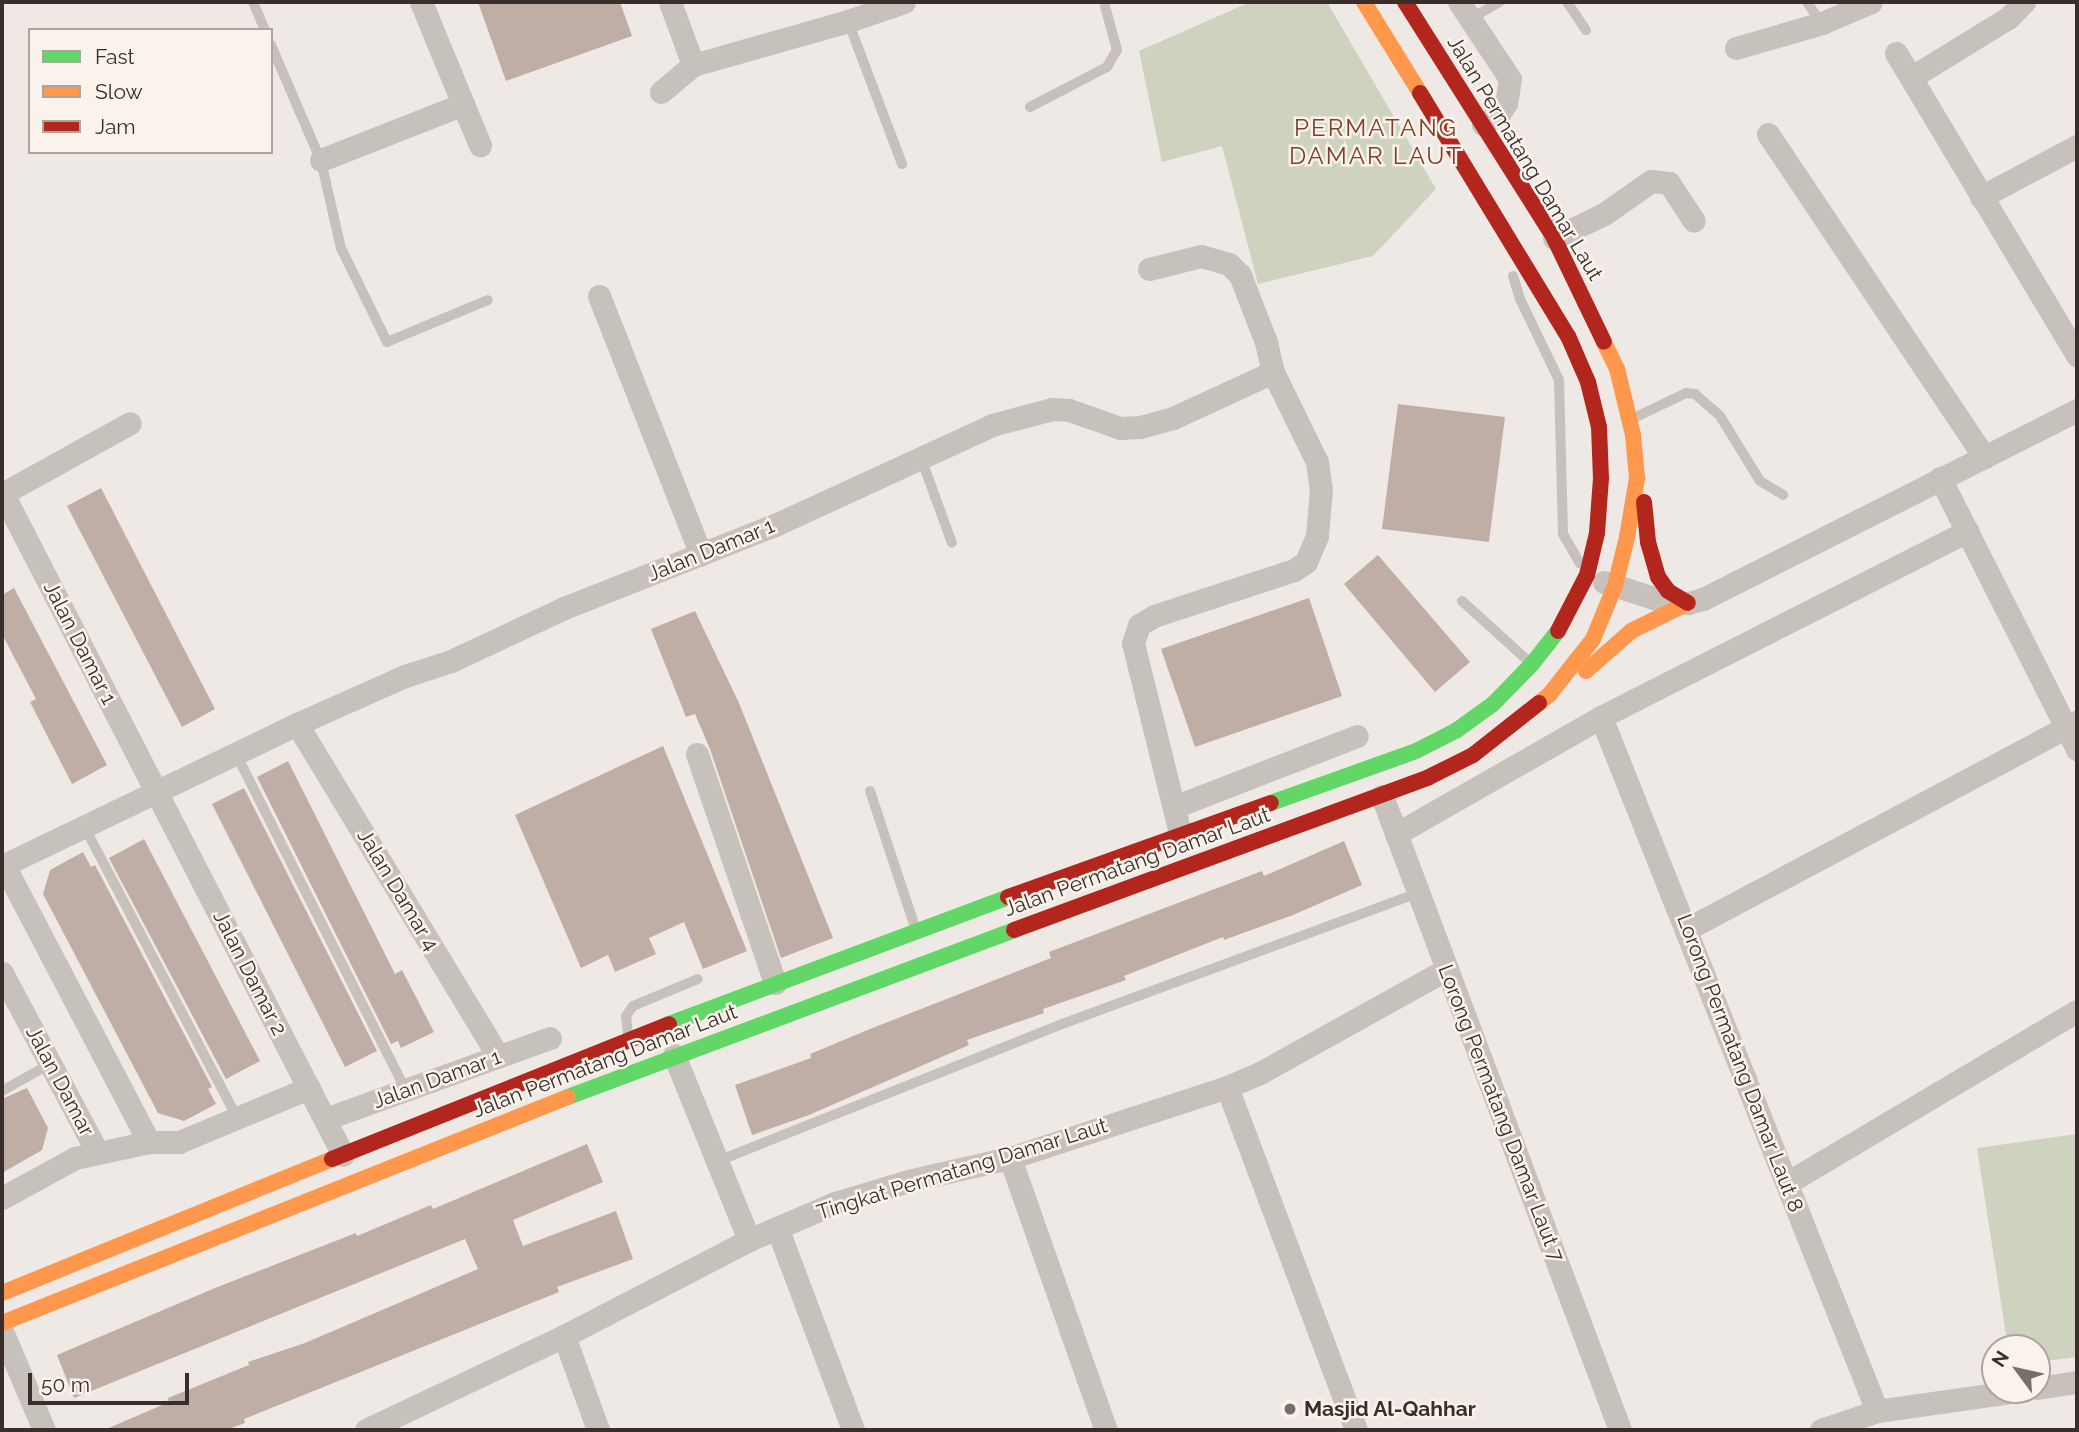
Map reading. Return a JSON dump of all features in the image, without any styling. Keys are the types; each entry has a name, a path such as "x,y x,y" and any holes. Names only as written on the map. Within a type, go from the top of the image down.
{"highway":[{"name":"Jalan Permatang Damar Laut","path":"2,1293 629,1039 775,983 1416,751 1457,730 1493,704 1532,664 1565,621 1587,575 1597,533 1601,478 1599,427 1588,382 1568,336 1364,2"},
{"name":"Jalan Permatang Damar Laut","path":"2,1323 674,1055 1381,796 1473,755 1549,695 1593,639 1615,586 1637,478 1630,419 1617,369 1554,238 1405,2"},
{"path":"1637,478 1646,508 1648,542 1658,577 1668,591 1688,603"},
{"path":"1549,695 1588,671 1631,631 1688,603"}],"street":[{"path":"421,2 480,145"},
{"path":"670,2 693,65"},
{"path":"661,92 693,65 848,21 904,2"},
{"path":"1736,48 1822,23 1871,2"},
{"path":"1912,77 2008,18 2024,2"},
{"path":"1465,10 1510,79 1506,103 1499,114 1482,124"},
{"path":"1896,53 2077,356"},
{"path":"321,160 463,104"},
{"path":"1768,134 1983,457"},
{"path":"1981,197 2077,146"},
{"path":"1554,238 1604,214 1651,181 1670,183 1694,221"},
{"path":"1149,269 1201,256 1229,264 1240,275 1266,342 1273,372 1317,462 1321,489 1313,550 1306,562 1294,570 1154,617 1139,625 1133,643 1181,837"},
{"path":"599,296 701,555"},
{"name":"Jalan Damar 1","path":"3,865 297,724 405,677 450,662 564,608 701,555 992,425 1052,409 1069,410 1120,428 1140,427 1172,418 1273,372"},
{"path":"1587,575 1663,601 1688,603 1703,599 2077,410"},
{"path":"2,494 130,423"},
{"path":"1940,478 2072,724 2077,749"},
{"name":"Jalan Damar 1","path":"2,494 157,792"},
{"path":"1396,834 1601,716 1967,531"},
{"name":"Lorong Permatang Damar Laut 8","path":"1601,716 1877,1411"},
{"name":"Jalan Damar 4","path":"297,724 499,1057"},
{"path":"1687,929 2072,724"},
{"path":"1174,807 1357,736"},
{"path":"697,754 775,983"},
{"name":"Jalan Damar 2","path":"157,792 343,1155"},
{"name":"Lorong Permatang Damar Laut 7","path":"1381,796 1620,1430"},
{"path":"3,865 149,1142"},
{"name":"Tingkat Permatang Damar Laut","path":"366,1430 564,1336 749,1240 848,1199 912,1180 1010,1158 1227,1087 1260,1073 1447,969"},
{"name":"Jalan Damar","path":"2,973 9,1006 50,1064 97,1152"},
{"path":"1787,1183 2077,1011"},
{"name":"Jalan Damar 1","path":"325,1119 550,1038"},
{"path":"674,1055 749,1240"},
{"path":"1227,1087 1356,1430"},
{"path":"2,1198 75,1158 149,1142 179,1142 309,1088"},
{"path":"1010,1158 1106,1430"},
{"path":"778,1230 853,1430"},
{"path":"2,1331 44,1430"},
{"path":"564,1336 598,1430"},
{"path":"2051,1386 2077,1382"},
{"path":"1821,1430 1877,1411 1981,1396"}],"lane":[{"path":"253,2 264,28"},
{"path":"1030,107 1107,67 1117,50 1104,2"},
{"path":"1465,10 1499,2"},
{"path":"1567,2 1586,30"},
{"path":"1807,2 1822,23"},
{"path":"848,21 902,164"},
{"path":"273,50 321,160 341,248 387,342 488,300"},
{"path":"1490,205 1520,299 1559,380 1563,534 1587,575"},
{"path":"1630,419 1686,393 1695,394 1720,416 1760,481 1783,495"},
{"path":"921,458 952,543"},
{"path":"1462,601 1532,664"},
{"path":"236,754 406,1090"},
{"path":"870,791 916,930"},
{"path":"84,826 237,1118"},
{"path":"718,1161 1062,1024 1418,894"},
{"path":"629,1039 625,1023 633,1006 698,979"},
{"path":"2,1091 50,1064"}],"green space":[{"path":"1250,2 1327,2 1436,189 1373,256 1258,284 1222,146 1162,162 1139,51"},
{"path":"2077,1134 2077,1357 2051,1360 2051,1334 2006,1334 1977,1148"}],"building":[{"path":"478,2 620,2 632,36 506,81"},
{"path":"1398,404 1505,417 1489,542 1382,529"},
{"path":"101,488 215,709 182,727 67,506"},
{"path":"1378,555 1470,662 1435,692 1344,584"},
{"path":"14,588 107,765 72,784 30,702 36,699 2,634 2,595"},
{"path":"1309,598 1342,696 1195,747 1161,649"},
{"path":"695,611 739,703 833,938 781,958 710,749 695,714 686,717 651,629"},
{"path":"663,746 747,951 703,969 684,922 649,938 656,954 615,972 608,955 581,968 515,815"},
{"path":"288,761 395,974 402,970 434,1032 401,1048 398,1041 391,1044 257,777"},
{"path":"244,788 377,1051 345,1067 212,804"},
{"path":"144,839 260,1061 226,1079 109,858"},
{"path":"1344,841 1362,885 1293,915 1224,940 1223,937 1124,976 1126,980 1043,1009 1044,1013 967,1040 969,1045 809,1115 752,1135 735,1085 811,1058 810,1054 870,1029 1051,958 1049,952 1262,871 1264,876"},
{"path":"83,852 91,867 95,865 212,1087 208,1089 216,1104 184,1121 158,1113 43,894 50,870"},
{"path":"27,1088 48,1128 42,1150 2,1173 2,1099"},
{"path":"587,1144 603,1182 513,1220 523,1246 616,1211 633,1259 557,1287 559,1292 244,1419 245,1423 226,1430 104,1430 169,1402 168,1398 249,1365 248,1362 305,1343 478,1269 465,1239 74,1398 57,1355 215,1288 356,1233 357,1236 431,1205 433,1209"}],"traffic: fast":[{"path":"1271,803 1416,751 1457,730 1493,704 1532,664 1558,631"},
{"path":"669,1024 1008,897"},
{"path":"568,1097 1014,930"}],"traffic: slow":[{"path":"1364,2 1420,93"},
{"path":"1539,703 1549,695 1593,639 1615,586 1627,537 1637,478 1633,435 1617,369 1604,342"},
{"path":"1586,671 1631,631 1688,603"},
{"path":"2,1323 568,1097"},
{"path":"2,1293 332,1159"}],"traffic: jam":[{"path":"1405,2 1554,238 1604,342"},
{"path":"1420,93 1568,336 1588,382 1599,427 1601,478 1597,533 1587,575 1558,631"},
{"path":"1644,502 1648,542 1658,577 1668,591 1688,603"},
{"path":"1014,930 1429,777 1473,755 1539,703"},
{"path":"1008,897 1271,803"},
{"path":"332,1159 669,1024"}],"place":[{"name":"Masjid Al-Qahhar","path":"1290,1409"}],"district":[{"name":"PERMATANG DAMAR LAUT","path":"1376,142"}]}
